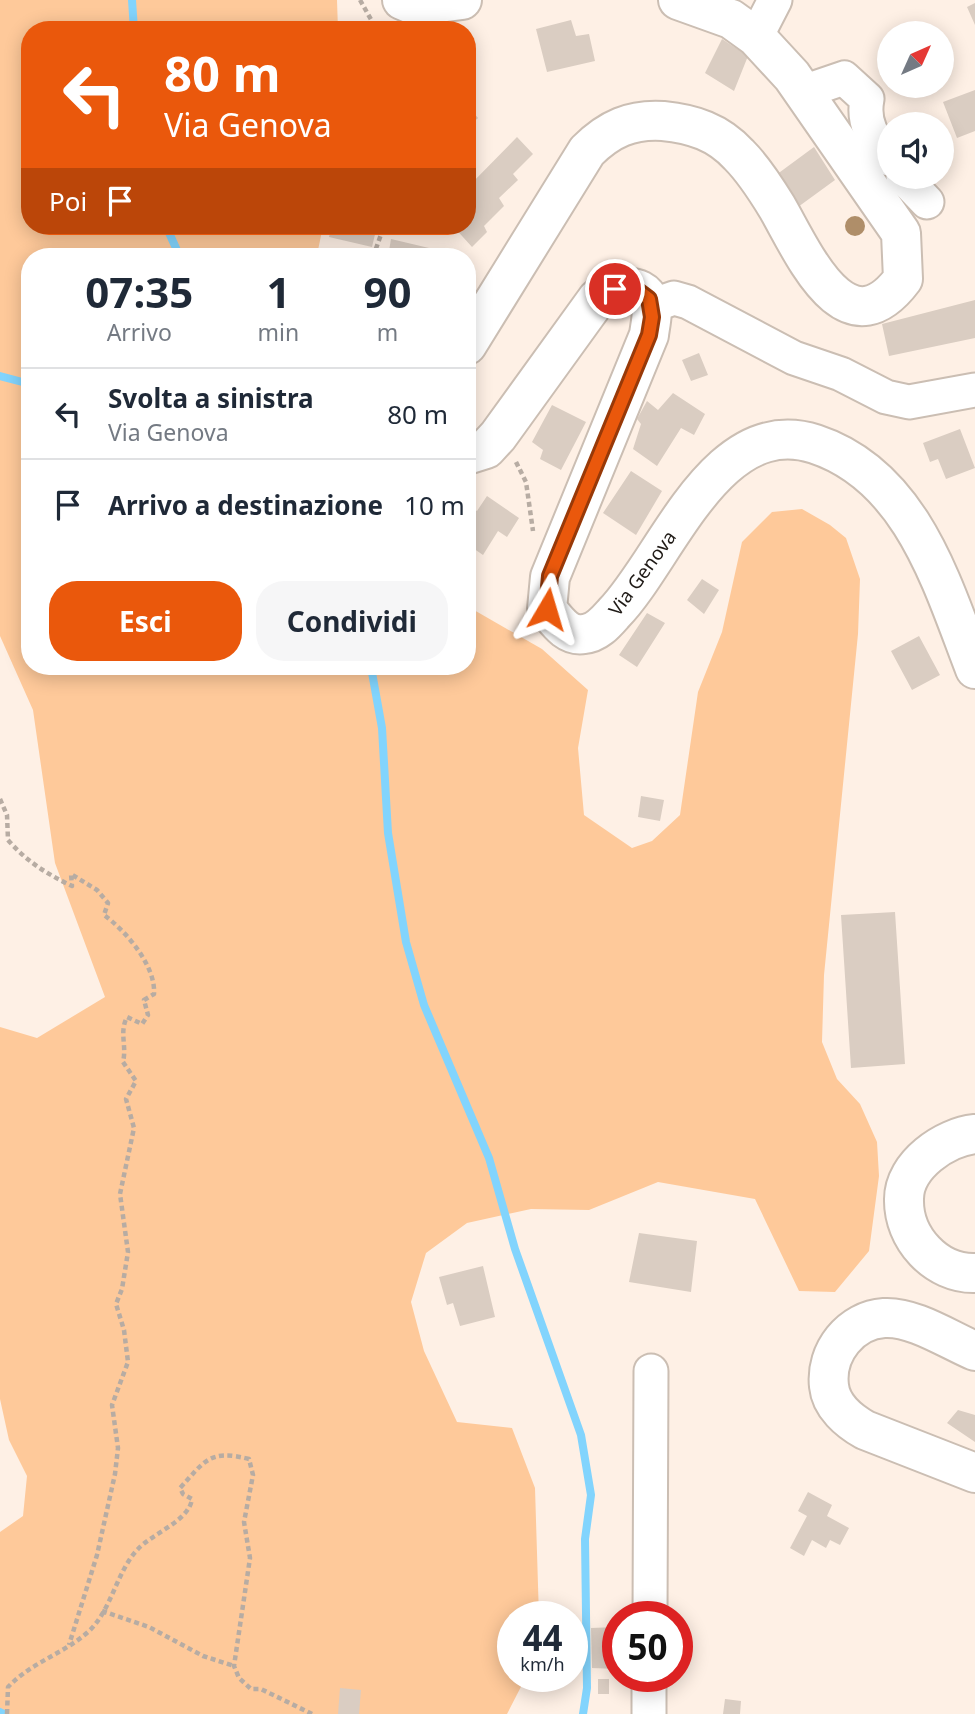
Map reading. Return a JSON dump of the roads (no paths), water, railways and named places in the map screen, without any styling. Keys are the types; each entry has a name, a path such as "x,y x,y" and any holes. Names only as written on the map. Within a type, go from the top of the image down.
{"main road":[{"path":"402,0 416,6 462,0"},
{"path":"476,330 587,151 612,129 632,122 690,123 719,137 739,155 761,182 830,292 855,306 883,301 904,279 901,233 803,92 756,37 731,19 678,0"},
{"path":"483,446 597,299 615,289 627,287 645,295 651,306"},
{"name":"Via Genova","path":"651,306 649,335 550,576 547,609 560,625 572,634 585,635 601,626 635,588 693,500 710,480 750,450 788,440 811,443 850,460 896,501 933,561 975,669"},
{"path":"975,1134 952,1139 932,1152 913,1174 904,1199 910,1230 933,1260 957,1272 975,1273"},
{"path":"975,1351 907,1322 887,1318 869,1321 854,1328 841,1341 834,1354 829,1387 838,1408 850,1421 865,1430 975,1473"}],"street":[{"path":"756,37 775,0"},
{"path":"803,92 844,78 867,99 864,115 877,143"},
{"path":"915,189 927,202"},
{"path":"651,306 674,298 688,302 794,358 841,374 886,397 909,402 975,390"},
{"path":"650,1601 651,1371"},
{"path":"649,1692 649,1714"}],"waterway":[{"path":"132,0 133,21"},
{"path":"170,235 176,248"},
{"path":"0,376 21,382"},
{"path":"372,675 382,728 388,833 406,942 424,1005 489,1158 515,1249 581,1435 591,1495 585,1539 587,1688 583,1714"},
{"path":"0,1712 4,1714"}]}
